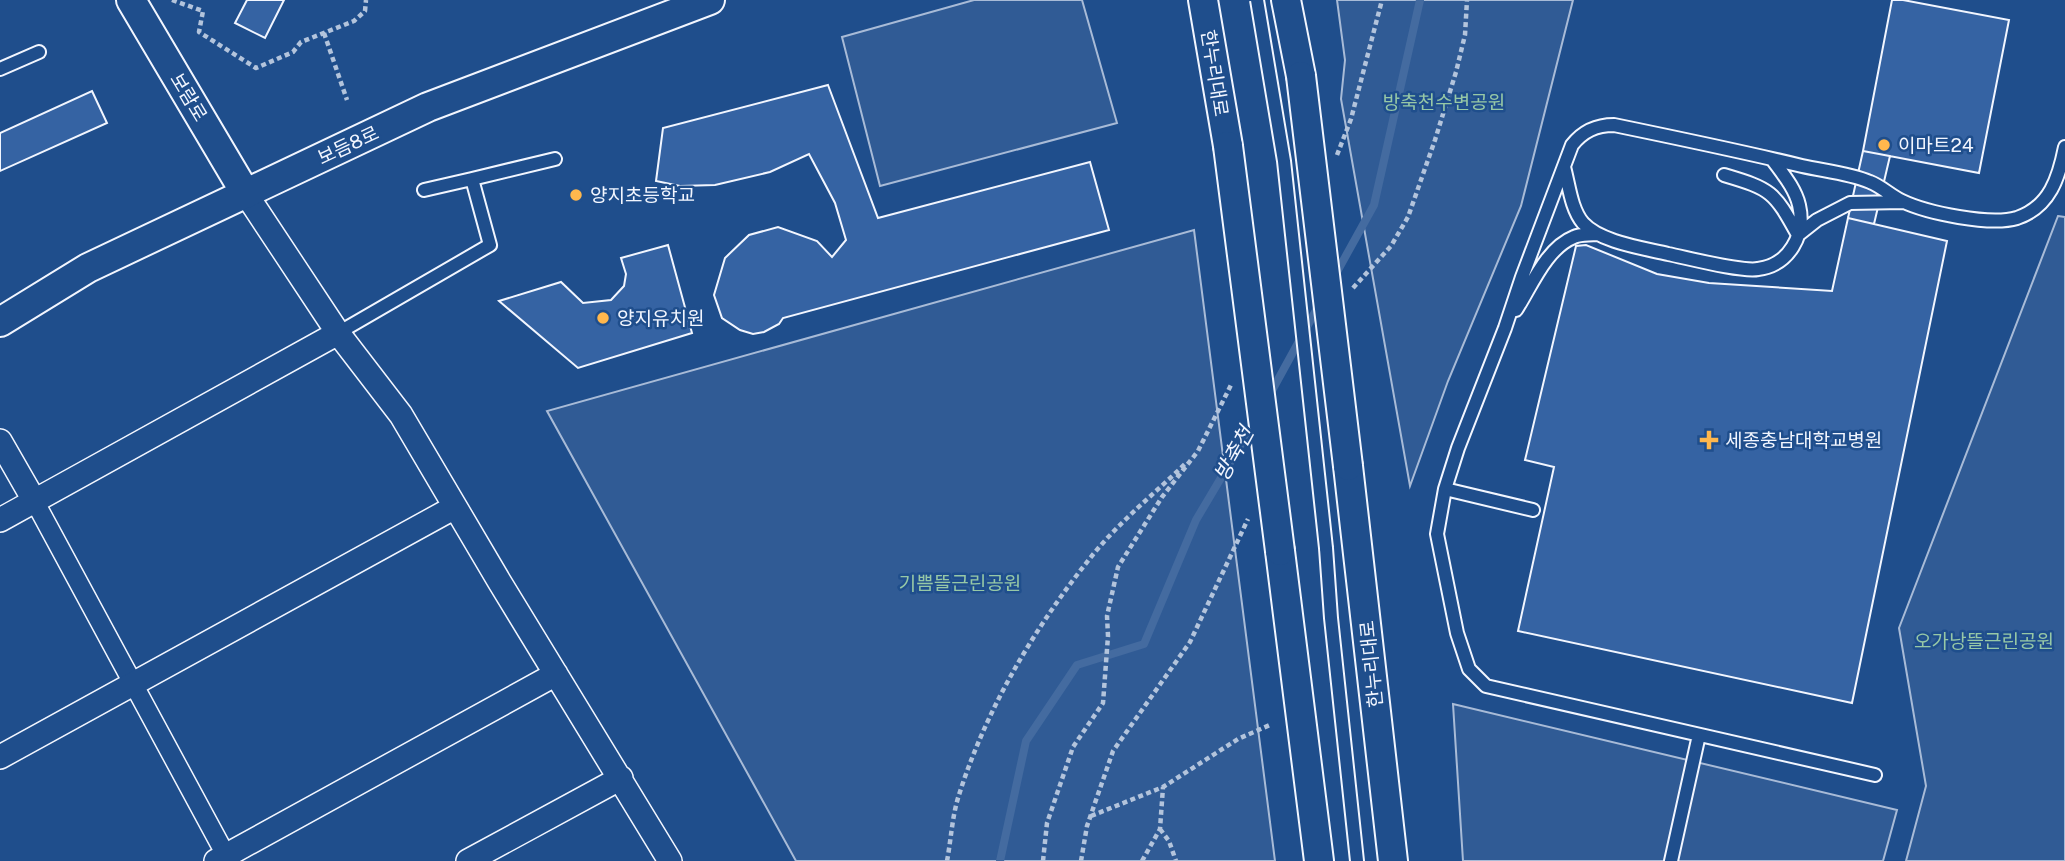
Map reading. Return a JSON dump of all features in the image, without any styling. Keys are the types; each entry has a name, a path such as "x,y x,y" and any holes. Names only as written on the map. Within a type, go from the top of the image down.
{"street":[{"name":"보람로","path":"131,0 246,194"},
{"name":"보듬8로","path":"0,322 88,268 428,107 710,0"},
{"name":"한누리대로","path":"1203,0 1228,146 1319,861"},
{"name":"한누리대로","path":"1286,0 1301,76 1394,861"},
{"path":"246,194 338,333 401,415 670,861"},
{"path":"0,520 338,333"},
{"path":"0,441 133,684 224,859 556,674"},
{"path":"0,757 456,507"},
{"path":"468,861 621,778"}],"lane":[{"path":"1256,0 1283,161 1357,861"},
{"path":"0,69 38,52"},
{"path":"1875,775 1486,686 1469,669 1457,633 1437,534 1445,489 1572,145 1580,136 1601,125 1614,125 1870,182 1903,202 1945,214 1981,220 2017,218 2041,205 2051,192 2061,167 2065,147"},
{"path":"424,190 555,159"},
{"path":"1505,328 1548,259 1575,236 1596,234 1695,260 1756,270 1778,264 1790,251 1798,235 1799,206 1790,186 1772,159"},
{"path":"1564,167 1577,213 1581,221 1596,234"},
{"path":"1724,175 1771,193 1785,210 1798,235"},
{"path":"338,333 490,245 472,179"},
{"path":"1798,235 1817,220 1850,203 1903,202"},
{"path":"1445,489 1533,510"},
{"path":"1671,861 1699,735"}],"path":[{"path":"172,0 203,11 199,32 257,68 293,52 301,41 354,20 365,11 366,0"},
{"path":"324,33 347,100"},
{"path":"947,861 957,801 976,747 1002,692 1038,631 1092,556 1198,451"},
{"path":"1043,861 1047,823 1073,747 1103,703 1108,636"},
{"path":"1091,816 1163,787 1238,739 1272,724"},
{"path":"1142,861 1160,829 1163,787"},
{"path":"1160,829 1169,841 1176,861"}],"shaded area":[{"path":"974,0 1082,0 1117,123 880,186 842,37"},
{"name":"방축천수변공원","path":"1337,0 1573,0 1521,206 1448,381 1410,486 1341,99 1345,60"},
{"name":"오가낭뜰근린공원","path":"2058,216 2065,217 2065,861 1906,861 1926,786 1899,628"},
{"name":"기쁨뜰근린공원","path":"1194,230 1275,861 796,861 547,411"},
{"path":"1453,704 1897,810 1883,861 1463,861"}],"building":[{"path":"247,0 284,0 265,38 235,23"},
{"path":"1892,0 2009,20 1979,173 1863,151"},
{"path":"828,85 878,218 1090,162 1109,230 783,318 779,324 764,332 753,334 740,330 722,318 714,295 725,258 749,235 778,227 817,241 832,257 846,240 835,203 809,154 770,172 715,185 680,186 656,181 663,128"},
{"path":"92,91 107,123 0,171 0,133"},
{"path":"1863,151 1890,156 1874,224 1848,218"},
{"path":"1848,218 1947,241 1852,703 1518,631 1554,467 1525,460 1576,246 1586,245 1657,274 1709,283 1832,291"},
{"name":"양지유치원","path":"668,245 692,333 578,368 499,301 561,282 583,303 611,300 624,286 626,274 621,258"}],"waterway":[{"name":"방축천","path":"1333,279 1374,205 1420,0"},
{"name":"방축천","path":"1269,396 1320,303"},
{"name":"방축천","path":"1000,861 1026,741 1077,665 1144,644 1196,520 1256,419"}],"place":[{"name":"이마트24","path":"1884,145"},
{"name":"양지초등학교","path":"576,195"},
{"name":"양지유치원","path":"603,318"},
{"name":"세종충남대학교병원","path":"1709,440"}]}
